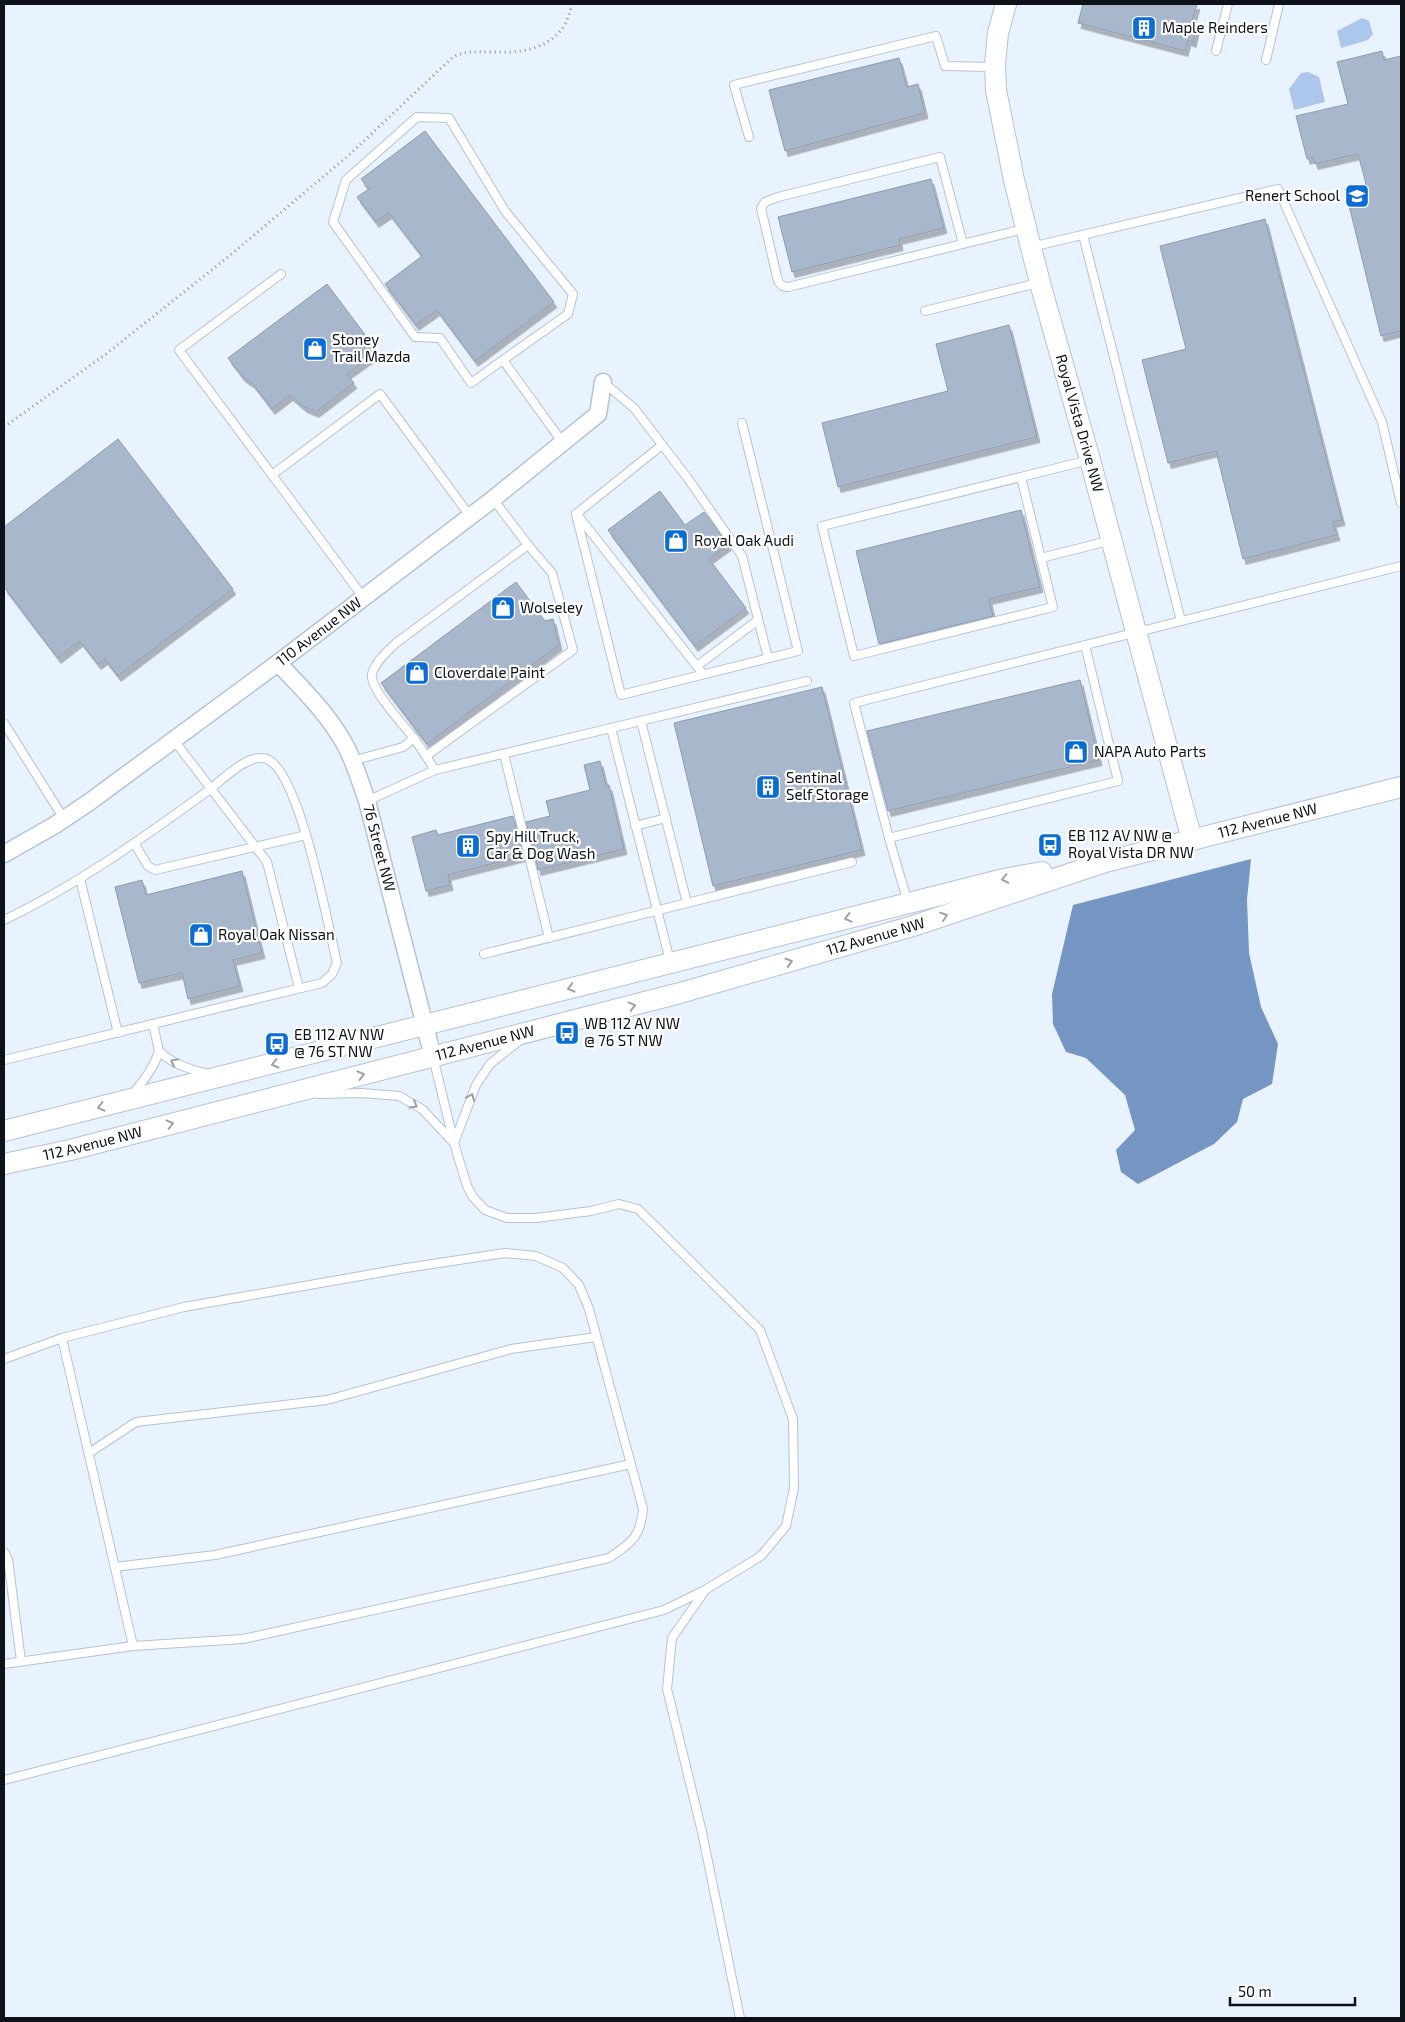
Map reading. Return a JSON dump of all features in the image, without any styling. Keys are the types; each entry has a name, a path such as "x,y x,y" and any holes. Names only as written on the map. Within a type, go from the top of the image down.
{"street":[{"name":"Royal Vista Drive NW","path":"1006,4 998,33 995,67 1000,115 1040,283 1112,540 1192,840"},
{"name":"110 Avenue NW","path":"4,854 64,818 278,662 493,499 598,414 603,382"},
{"name":"76 Street NW","path":"278,662 322,711 339,734 352,761 367,801 432,1057"},
{"name":"112 Avenue NW","path":"4,1164 70,1150 680,993 913,926 1105,862 1401,787"},
{"name":"112 Avenue NW","path":"4,1131 1004,879 1105,862"}],"lane":[{"path":"1216,51 1228,4"},
{"path":"1266,60 1279,4"},
{"path":"749,137 734,85 936,36 945,66 995,67"},
{"path":"417,117 449,118 505,211 574,294 568,314 503,360 471,383 440,338 415,337 333,222 346,180 417,117"},
{"path":"963,244 940,157 778,197 765,202 761,208 778,281 782,286 788,287 963,244 1083,235 1278,189 1382,422 1401,503"},
{"path":"1083,235 1181,621"},
{"path":"282,274 179,350 363,596"},
{"path":"925,311 1040,283"},
{"path":"503,360 563,443"},
{"path":"603,382 634,408 742,556 768,658"},
{"path":"272,474 380,394 470,516"},
{"path":"576,514 622,695 798,651 742,423"},
{"path":"576,514 662,445"},
{"path":"1021,477 1053,607 854,656 822,526 1090,460"},
{"path":"426,756 573,650 552,573 493,499"},
{"path":"576,514 703,674"},
{"path":"1041,558 1112,540"},
{"path":"435,770 414,738 378,692 372,680 372,672 396,643 528,545"},
{"path":"908,903 888,838 854,703 1401,566"},
{"path":"697,666 758,620"},
{"path":"888,838 1118,781 1085,645"},
{"path":"367,801 435,770 807,681"},
{"path":"641,721 687,904"},
{"path":"4,722 64,818"},
{"path":"611,728 671,963"},
{"path":"352,761 403,747 414,738"},
{"path":"172,739 267,862 298,988"},
{"path":"504,754 548,938"},
{"path":"4,920 80,879 210,789 244,762 253,758 266,758 275,764 285,777 296,804 306,835 337,963 332,974 322,983 4,1060"},
{"path":"635,826 666,818"},
{"path":"134,843 148,866 155,870 306,835"},
{"path":"484,954 852,862"},
{"path":"80,879 118,1033"},
{"path":"128,1100 156,1062 159,1051 153,1024"},
{"path":"454,1143 476,1085 490,1064 531,1032"},
{"path":"159,1051 181,1066 220,1078"},
{"path":"4,1780 664,1610 705,1590 761,1556 786,1526 794,1488 792,1419 760,1330 638,1209 618,1204 591,1211 536,1218 507,1218 485,1210 473,1197 467,1186 432,1057"},
{"path":"280,1096 362,1093 399,1096 422,1109 454,1143"},
{"path":"4,1358 62,1338 184,1307 406,1268 505,1253 536,1256 563,1268 579,1285 596,1337 643,1509 641,1528 628,1544 609,1558 243,1639 134,1646 4,1664"},
{"path":"89,1453 136,1422 327,1400 511,1349 596,1337"},
{"path":"62,1338 134,1646"},
{"path":"115,1566 215,1555 631,1464"},
{"path":"4,1552 8,1559 21,1661"},
{"path":"705,1590 672,1638 667,1689 702,1832 740,2018"}],"path":[{"path":"4,426 106,354 228,257 349,155 453,57 462,52 475,50 522,52 550,42 564,25 572,4"}],"shaded area":[{"path":"1362,18 1369,21 1373,34 1368,40 1341,48 1337,31"},
{"path":"1308,72 1319,77 1325,102 1294,110 1289,89 1301,73"},
{"path":"1251,859 1247,900 1249,953 1261,1007 1278,1044 1272,1084 1243,1099 1237,1122 1214,1144 1138,1184 1121,1172 1116,1150 1135,1130 1125,1095 1086,1058 1066,1052 1053,1024 1052,994 1073,905"}],"building":[{"name":"Maple Reinders","path":"1083,4 1197,4 1190,27 1196,29 1193,42 1188,40 1185,51 1078,23"},
{"path":"1382,51 1384,60 1401,56 1401,331 1381,336 1345,189 1366,184 1358,154 1315,164 1313,157 1307,159 1296,116 1348,104 1337,62"},
{"path":"899,58 907,87 918,84 925,113 785,151 769,90"},
{"path":"425,131 554,302 475,361 437,310 416,325 385,284 422,256 389,213 376,222 357,197 369,189 361,179"},
{"path":"931,179 944,228 899,239 900,245 792,272 778,217"},
{"path":"1265,219 1342,520 1333,522 1337,535 1243,559 1216,451 1168,463 1142,360 1186,349 1160,246"},
{"path":"327,284 378,352 347,374 354,383 316,412 304,407 290,395 272,409 252,383 243,377 228,358"},
{"path":"1009,325 1037,437 838,487 822,423 948,391 936,344"},
{"path":"118,439 233,589 118,676 105,659 98,664 80,641 58,658 4,587 4,527"},
{"path":"660,491 685,525 704,512 712,522 728,545 709,559 746,608 695,646 608,530"},
{"path":"1021,510 1040,587 989,599 993,616 879,644 856,551"},
{"path":"516,582 545,621 553,619 559,645 427,744 381,683"},
{"path":"1080,680 1099,760 888,811 867,731"},
{"name":"Sentinal Self Storage","path":"822,687 862,850 713,886 674,723"},
{"path":"600,761 606,786 609,785 624,849 538,870 526,822 550,816 546,801 590,790 584,765"},
{"name":"Spy Hill Truck, Car & Dog Wash","path":"513,816 523,856 448,875 450,885 426,891 412,837 436,830 438,835"},
{"path":"242,871 262,953 233,960 240,986 188,999 182,973 139,983 115,887 142,880 146,895"}],"place":[{"name":"Maple Reinders","path":"1144,28"},
{"name":"Renert School","path":"1357,196"},
{"name":"Stoney Trail Mazda","path":"315,349"},
{"name":"Royal Oak Audi","path":"676,541"},
{"name":"Wolseley","path":"503,608"},
{"name":"Cloverdale Paint","path":"417,673"},
{"name":"NAPA Auto Parts","path":"1076,752"},
{"name":"Sentinal Self Storage","path":"768,787"},
{"name":"EB 112 AV NW @ Royal Vista DR NW","path":"1050,845"},
{"name":"Spy Hill Truck, Car & Dog Wash","path":"468,846"},
{"name":"Royal Oak Nissan","path":"201,935"},
{"name":"WB 112 AV NW @ 76 ST NW","path":"567,1033"},
{"name":"EB 112 AV NW @ 76 ST NW","path":"277,1044"}]}
